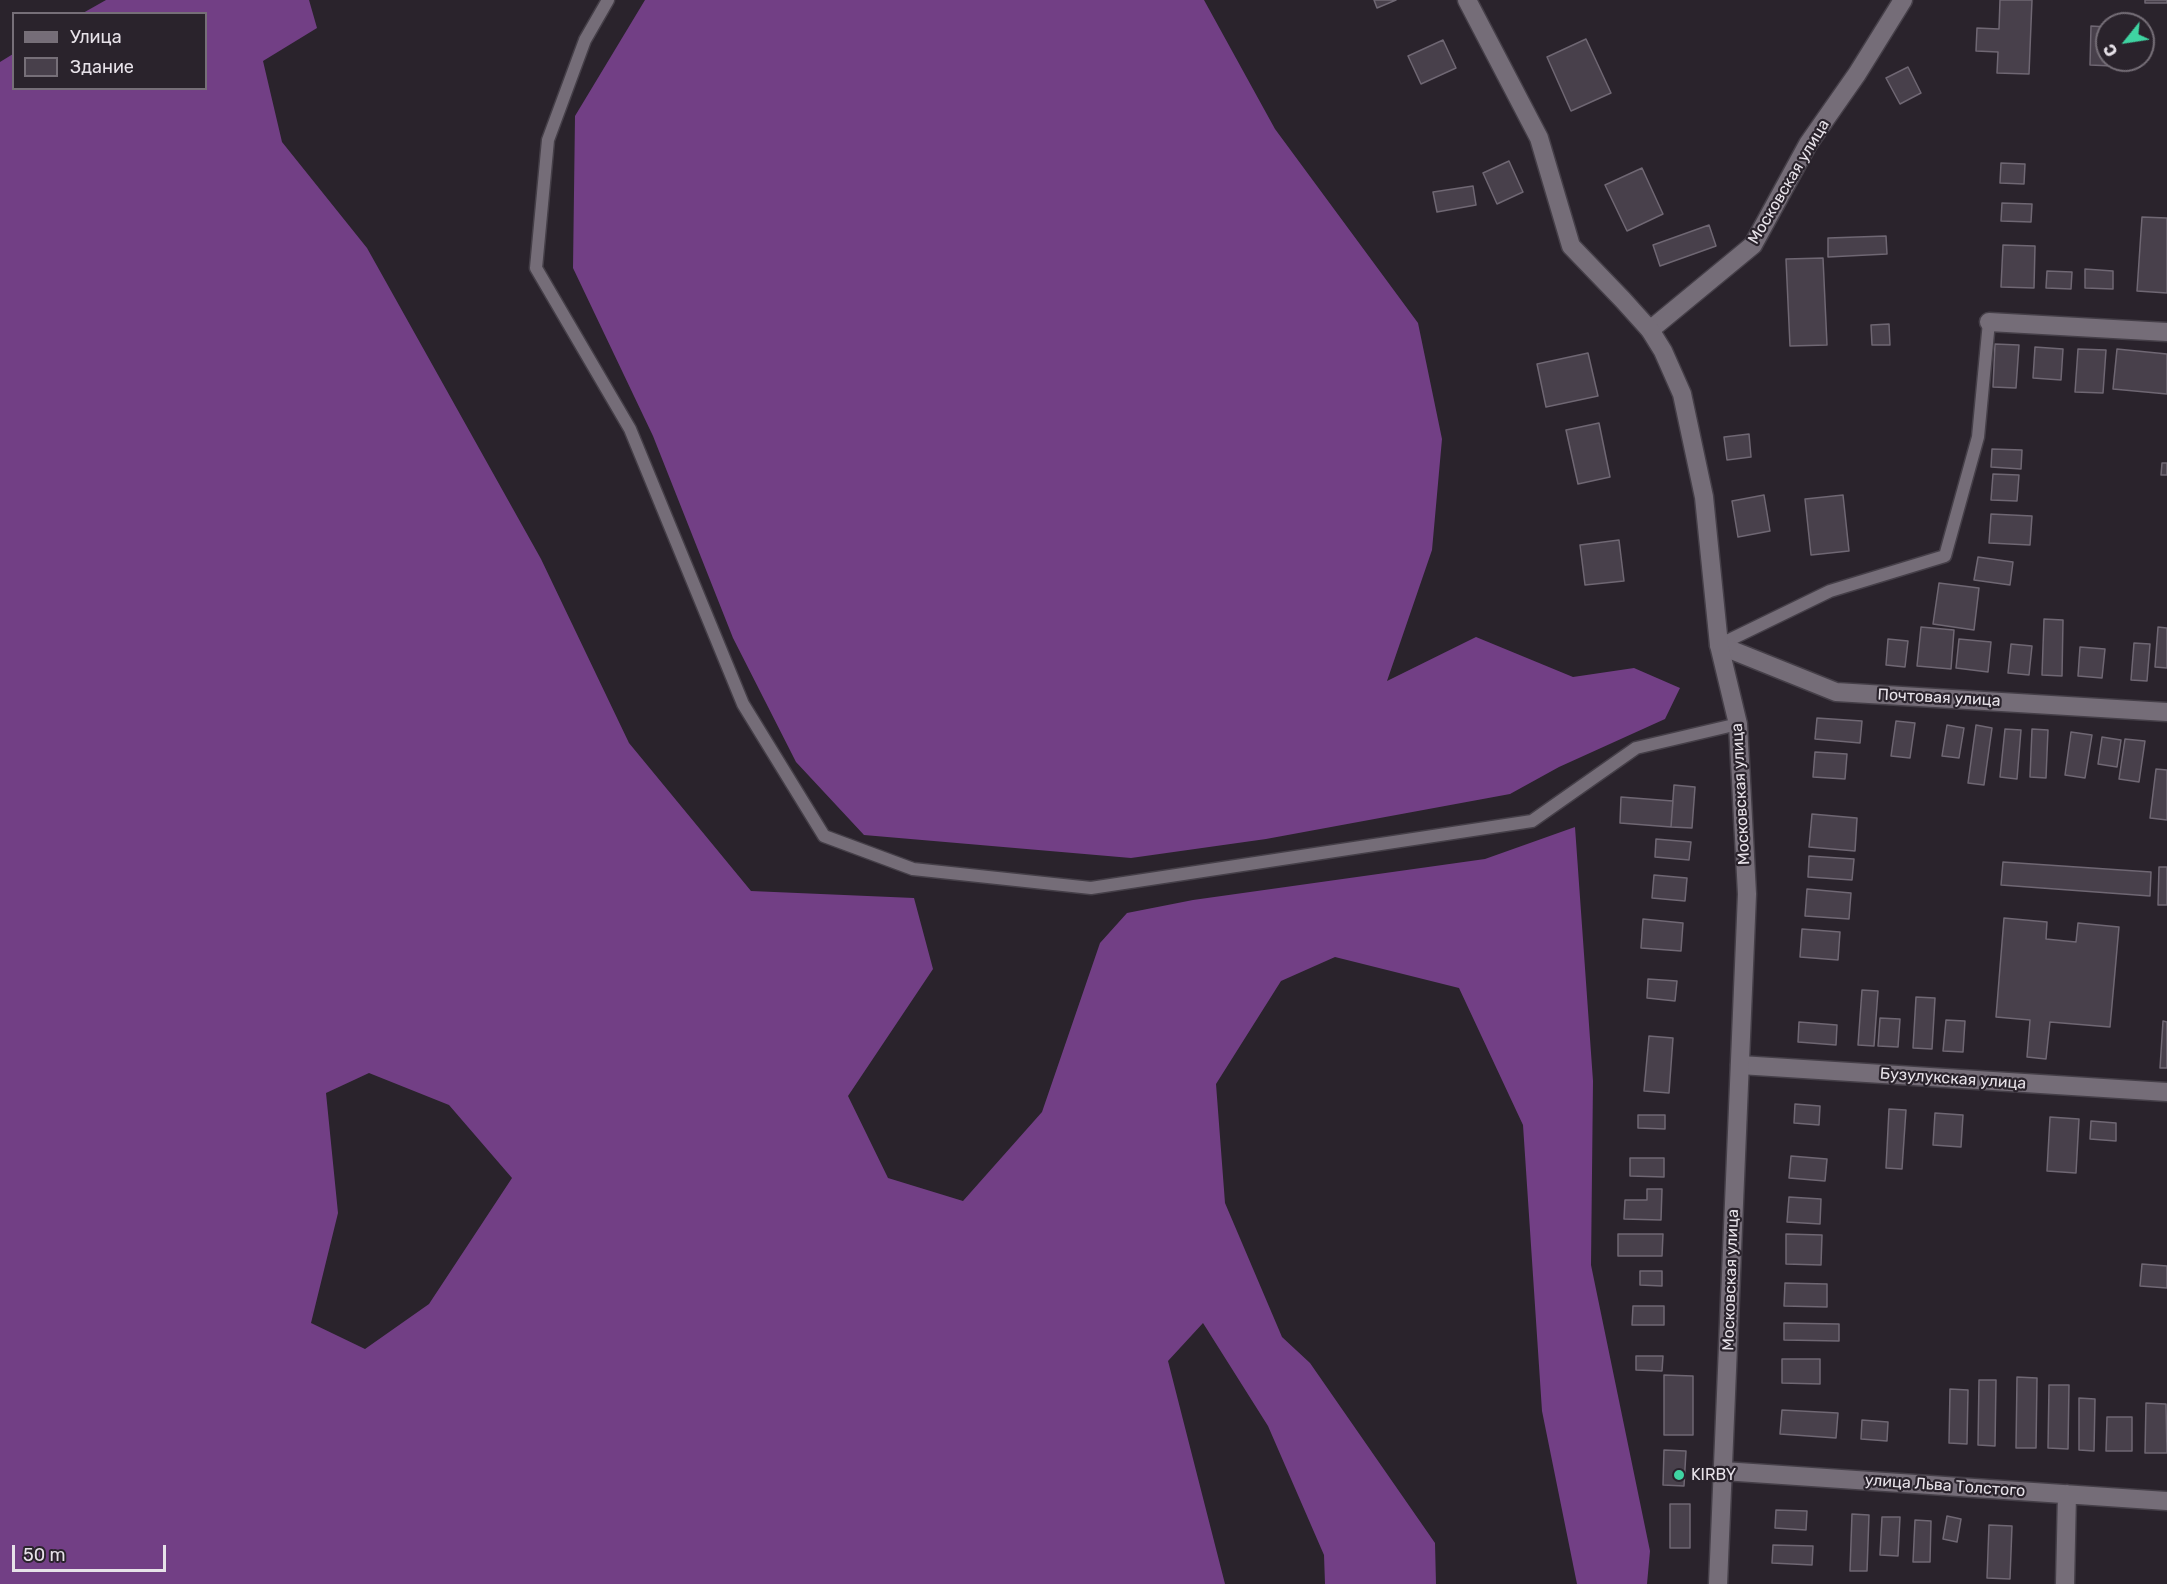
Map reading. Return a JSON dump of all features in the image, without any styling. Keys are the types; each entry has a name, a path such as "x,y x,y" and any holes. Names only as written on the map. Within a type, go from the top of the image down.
{"street":[{"path":"1467,0 1539,138 1571,246 1650,330"},
{"name":"Московская улица","path":"1718,1584 1747,894 1738,724 1719,645 1704,497 1682,394 1663,351 1650,330 1754,245 1808,144 1857,74 1903,0"},
{"path":"1989,322 2167,332"},
{"name":"Почтовая улица","path":"1719,645 1836,692 2167,712"},
{"name":"Бузулукская улица","path":"1740,1065 2167,1092"},
{"name":"улица Льва Толстого","path":"1723,1471 2167,1501"},
{"path":"2065,1584 2067,1494"}],"lane":[{"path":"608,0 585,40 548,140 536,268 630,429 743,704 824,836 913,869 1091,888 1532,821 1636,748 1738,724"},
{"path":"1719,645 1830,591 1946,556 1978,437 1989,322"}],"shaded area":[{"path":"106,0 309,0 317,28 263,61 282,142 367,248 541,559 629,743 751,891 914,898 933,969 848,1096 888,1178 963,1201 1042,1112 1100,943 1127,913 1193,900 1485,859 1575,827 1593,1081 1591,1265 1650,1551 1647,1584 1577,1584 1542,1411 1523,1125 1459,988 1335,957 1281,981 1216,1084 1225,1203 1282,1337 1310,1363 1435,1543 1436,1584 1325,1584 1324,1555 1268,1426 1203,1323 1168,1361 1225,1584 0,1584 0,62 12,55 12,90 207,90 207,12 85,12","holes":["369,1073 449,1105 512,1178 429,1304 365,1349 311,1323 338,1213 326,1093"]},
{"path":"645,0 1204,0 1275,129 1418,323 1442,439 1432,550 1387,681 1476,637 1573,677 1634,668 1680,688 1665,719 1559,767 1510,794 1266,839 1131,858 864,835 796,762 733,638 653,436 573,268 575,116"}],"building":[{"path":"1374,0 1396,0 1377,8"},
{"path":"2000,0 2032,0 2029,74 1997,73 1998,52 1976,51 1977,28 1999,29"},
{"path":"2145,0 2167,0 2167,3 2145,3"},
{"path":"2091,26 2095,26 2095,65 2090,65"},
{"path":"1586,39 1611,93 1571,111 1547,57"},
{"path":"1443,40 1456,68 1421,84 1408,56"},
{"path":"1908,67 1921,93 1900,104 1886,78"},
{"path":"1509,161 1523,192 1497,204 1483,173"},
{"path":"2001,163 2025,164 2024,184 2000,183"},
{"path":"1642,168 1663,214 1627,231 1605,185"},
{"path":"1473,186 1476,205 1437,212 1433,192"},
{"path":"2002,203 2032,204 2031,222 2001,221"},
{"path":"2142,217 2167,218 2167,293 2137,291"},
{"path":"1709,225 1716,246 1660,266 1653,245"},
{"path":"1886,236 1887,254 1828,257 1828,238"},
{"path":"2003,245 2035,246 2034,288 2001,287"},
{"path":"1823,258 1827,345 1790,346 1786,259"},
{"path":"2085,269 2113,271 2113,289 2085,288"},
{"path":"2047,271 2072,272 2071,289 2046,288"},
{"path":"1889,324 1890,345 1872,345 1871,325"},
{"path":"1995,344 2019,345 2016,388 1993,387"},
{"path":"2035,347 2063,349 2061,380 2033,378"},
{"path":"2078,349 2106,350 2103,393 2075,392"},
{"path":"2117,349 2167,354 2167,394 2113,389"},
{"path":"1588,353 1598,396 1546,407 1537,364"},
{"path":"1599,423 1610,477 1578,484 1566,430"},
{"path":"1749,434 1751,457 1727,460 1724,437"},
{"path":"1992,449 2022,450 2021,469 1991,467"},
{"path":"2162,463 2167,463 2167,475 2161,475"},
{"path":"1993,474 2019,475 2017,501 1991,500"},
{"path":"1764,495 1770,531 1738,537 1732,501"},
{"path":"1843,495 1849,551 1811,555 1805,499"},
{"path":"1991,514 2032,516 2030,545 1989,543"},
{"path":"1619,540 1624,581 1585,585 1580,545"},
{"path":"1978,557 2013,562 2010,585 1974,580"},
{"path":"1939,583 1979,588 1974,630 1933,624"},
{"path":"2044,619 2063,620 2062,676 2042,675"},
{"path":"1921,627 1954,630 1951,669 1917,666"},
{"path":"2158,627 2167,628 2167,668 2155,667"},
{"path":"1888,639 1908,641 1905,667 1886,665"},
{"path":"1959,639 1991,642 1988,672 1956,668"},
{"path":"2134,643 2150,644 2147,681 2131,680"},
{"path":"2011,644 2032,646 2029,675 2008,673"},
{"path":"2080,647 2105,649 2102,678 2078,676"},
{"path":"1817,718 1862,721 1860,743 1815,739"},
{"path":"1896,721 1915,723 1910,758 1891,756"},
{"path":"1947,725 1964,728 1959,758 1942,756"},
{"path":"1976,725 1992,728 1984,785 1968,783"},
{"path":"2005,729 2021,730 2017,779 2000,777"},
{"path":"2032,729 2048,730 2046,778 2030,777"},
{"path":"2071,732 2092,735 2085,778 2065,775"},
{"path":"2102,737 2121,740 2117,767 2098,764"},
{"path":"2125,739 2145,741 2139,782 2119,779"},
{"path":"1815,752 1847,754 1845,779 1813,777"},
{"path":"2156,769 2167,770 2167,820 2150,818"},
{"path":"1674,785 1695,787 1692,828 1671,827"},
{"path":"1621,797 1673,801 1671,827 1620,823"},
{"path":"1812,814 1857,818 1855,851 1809,847"},
{"path":"1656,839 1691,842 1689,860 1655,857"},
{"path":"1809,856 1854,859 1852,880 1808,877"},
{"path":"2003,862 2151,872 2150,896 2001,885"},
{"path":"2159,867 2167,867 2167,905 2158,905"},
{"path":"1654,875 1687,878 1685,901 1652,898"},
{"path":"1807,889 1851,893 1849,919 1805,916"},
{"path":"2004,918 2047,922 2046,939 2076,942 2078,923 2119,927 2110,1027 2050,1022 2046,1059 2027,1057 2030,1020 1996,1017"},
{"path":"1643,919 1683,923 1681,951 1641,948"},
{"path":"1802,929 1840,932 1838,960 1800,957"},
{"path":"1648,979 1677,981 1675,1001 1647,998"},
{"path":"1862,990 1878,991 1874,1046 1858,1045"},
{"path":"1916,997 1935,998 1932,1049 1913,1048"},
{"path":"1880,1018 1900,1019 1898,1047 1878,1046"},
{"path":"1946,1020 1965,1021 1963,1052 1943,1051"},
{"path":"2163,1021 2167,1022 2167,1068 2160,1068"},
{"path":"1799,1022 1837,1025 1836,1045 1798,1042"},
{"path":"1649,1036 1673,1038 1669,1093 1644,1091"},
{"path":"1795,1104 1820,1106 1819,1125 1794,1123"},
{"path":"1889,1109 1906,1110 1902,1169 1886,1168"},
{"path":"1935,1113 1963,1115 1961,1147 1933,1145"},
{"path":"1638,1115 1665,1115 1665,1129 1638,1128"},
{"path":"2050,1117 2079,1119 2076,1173 2047,1171"},
{"path":"2091,1121 2116,1123 2116,1141 2090,1139"},
{"path":"1791,1156 1827,1159 1825,1181 1789,1178"},
{"path":"1630,1158 1664,1158 1664,1177 1630,1176"},
{"path":"1647,1189 1662,1189 1661,1220 1624,1219 1625,1200 1647,1200"},
{"path":"1789,1197 1821,1199 1820,1224 1787,1222"},
{"path":"1618,1234 1663,1234 1662,1256 1618,1256"},
{"path":"1786,1234 1822,1235 1821,1265 1786,1264"},
{"path":"2142,1264 2167,1266 2167,1288 2140,1286"},
{"path":"1640,1271 1662,1271 1662,1286 1640,1285"},
{"path":"1785,1283 1827,1284 1827,1307 1784,1306"},
{"path":"1633,1306 1664,1306 1664,1325 1632,1325"},
{"path":"1784,1323 1839,1324 1839,1341 1784,1340"},
{"path":"1636,1356 1663,1356 1662,1371 1636,1370"},
{"path":"1782,1359 1820,1359 1820,1384 1782,1383"},
{"path":"1664,1375 1693,1376 1693,1435 1664,1435"},
{"path":"2017,1377 2037,1378 2036,1448 2016,1448"},
{"path":"1979,1380 1996,1380 1995,1446 1978,1445"},
{"path":"2049,1385 2069,1385 2068,1449 2048,1448"},
{"path":"1950,1389 1968,1390 1967,1444 1949,1443"},
{"path":"2079,1398 2095,1399 2094,1451 2079,1450"},
{"path":"2146,1403 2166,1404 2167,1453 2145,1453"},
{"path":"1782,1410 1838,1413 1836,1438 1780,1434"},
{"path":"2107,1417 2132,1417 2132,1451 2106,1451"},
{"path":"1862,1420 1888,1422 1887,1441 1861,1439"},
{"path":"1664,1450 1686,1451 1684,1486 1663,1485"},
{"path":"1670,1504 1690,1504 1690,1548 1670,1548"},
{"path":"1776,1510 1807,1511 1806,1530 1775,1528"},
{"path":"1852,1514 1869,1515 1867,1571 1850,1571"},
{"path":"1947,1516 1961,1519 1957,1542 1943,1539"},
{"path":"1882,1517 1900,1517 1898,1556 1880,1555"},
{"path":"1915,1520 1931,1521 1930,1562 1913,1562"},
{"path":"1989,1525 2012,1526 2010,1579 1987,1578"},
{"path":"1773,1545 1813,1546 1812,1565 1772,1563"}],"place":[{"name":"KIRBY","path":"1679,1475"}]}
